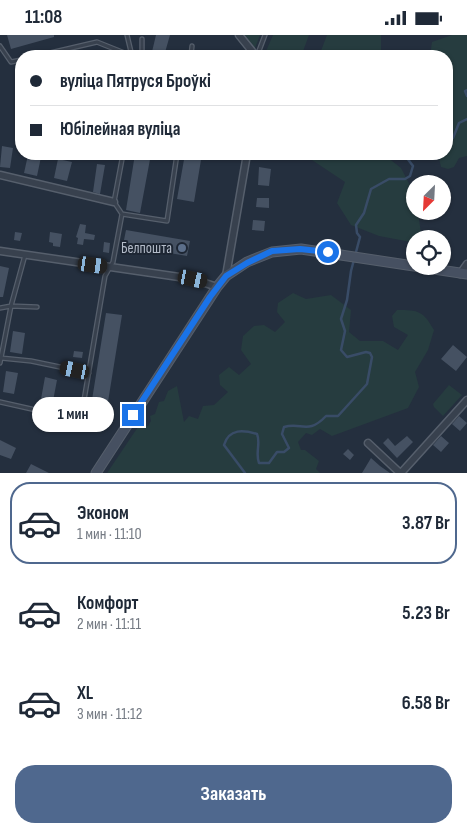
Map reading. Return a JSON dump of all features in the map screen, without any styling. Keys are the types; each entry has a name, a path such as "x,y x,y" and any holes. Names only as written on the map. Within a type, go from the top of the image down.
{"main road":[{"path":"96,473 217,287 226,276 247,263 272,251 300,249 464,274"}],"street":[{"path":"239,35 251,50"},
{"path":"226,276 246,160"},
{"path":"0,175 114,202"},
{"path":"0,251 193,279 217,287"},
{"path":"464,274 467,264"},
{"path":"368,443 400,473 467,400"}],"lane":[{"path":"127,35 131,50"},
{"path":"259,50 265,35"},
{"path":"142,39 142,50"},
{"path":"63,50 97,42 117,50"},
{"path":"0,46 10,62 15,61"},
{"path":"192,46 192,50"},
{"path":"71,424 82,412 105,276 110,267 122,214 114,202 122,160"},
{"path":"122,214 167,221 177,160"},
{"path":"0,363 11,306 25,255"},
{"path":"0,308 11,306 36,307"},
{"path":"1,358 31,361 89,373"},
{"path":"0,402 76,419"}],"green space":[{"path":"245,35 260,35 255,48"},
{"path":"273,35 309,35 303,50 267,50"},
{"path":"327,35 381,35 381,50 321,50"},
{"path":"452,35 467,35 467,156 459,158 454,167 448,169 441,167 439,160 453,160 453,50 431,50 432,42"},
{"path":"312,160 391,160 401,168 406,178 406,220 419,220 420,230 406,230 406,241 379,236 351,225 337,203 345,182"},
{"path":"293,293 306,299 331,295 351,310 349,332 360,341 383,341 398,350 408,335 394,327 392,316 397,310 415,311 427,319 434,330 428,350 415,372 419,387 408,408 332,436 320,429 312,435 306,433 298,442 301,450 305,450 319,461 316,469 320,473 107,473 140,424 148,426 151,421 150,416 155,414 159,402 164,401 168,391 177,386 184,422 189,416 198,419 203,406 214,405 228,392 220,385 219,375 229,367 239,375 251,364 241,350 243,336 254,326 264,325 275,332 285,322 277,312 278,303"},
{"path":"449,385 462,395 443,416 433,404"}],"building":[{"path":"7,35 54,35 54,37 11,49"},
{"path":"156,35 170,35 166,50 152,50"},
{"path":"2,146 13,148 10,168 0,167"},
{"path":"27,160 40,160 37,176 24,173"},
{"path":"58,160 72,162 67,181 54,178"},
{"path":"134,160 150,160 140,213 126,210"},
{"path":"184,160 201,160 194,202 177,199"},
{"path":"97,164 105,165 100,194 93,192"},
{"path":"259,167 271,169 269,186 258,185"},
{"path":"257,198 269,198 269,208 256,207"},
{"path":"253,220 265,221 264,231 252,230"},
{"path":"80,224 86,225 85,233 95,235 94,240 84,239 83,245 77,244 78,238 76,237"},
{"path":"126,230 190,241 187,256 123,245"},
{"path":"15,232 22,233 20,241 14,240"},
{"path":"50,232 62,234 60,247 53,246 53,243 49,242"},
{"path":"104,242 110,243 109,253 103,252"},
{"path":"0,266 9,268 3,297 0,297"},
{"path":"106,313 122,315 107,408 91,406"},
{"path":"13,331 25,333 22,354 10,352"},
{"path":"453,345 467,357 456,371 441,359"},
{"path":"74,351 83,352 82,358 73,357"},
{"path":"6,371 18,373 14,394 3,392"},
{"path":"45,377 57,380 53,401 41,399"},
{"path":"459,416 467,423 460,431 452,424"},
{"path":"407,436 413,442 397,458 383,443 388,438 395,446"},
{"path":"441,436 449,443 441,452 433,445"},
{"path":"0,440 16,448 11,459 0,455"},
{"path":"348,449 354,455 350,460 343,454"},
{"path":"371,458 380,466 390,473 362,473"},
{"path":"31,464 49,473 26,473"}],"waterway":[{"path":"467,90 465,91 467,96"},
{"path":"453,138 459,123 467,119"},
{"path":"245,473 224,445 226,439 233,433 242,431 257,434 259,463 269,463 277,452 284,452 289,448 282,434 284,427 310,427 320,422 326,416 338,416 367,384 372,357 370,353 366,352 347,357 341,350 345,331 341,319 347,300 351,271 360,237 357,233 356,225 364,213 371,189 389,179 405,179 410,176 413,166 408,160"}],"place":[{"name":"Белпошта","path":"182,248"}],"route":[{"path":"133,415 210,297 226,276 272,251 300,249 328,252"}]}
